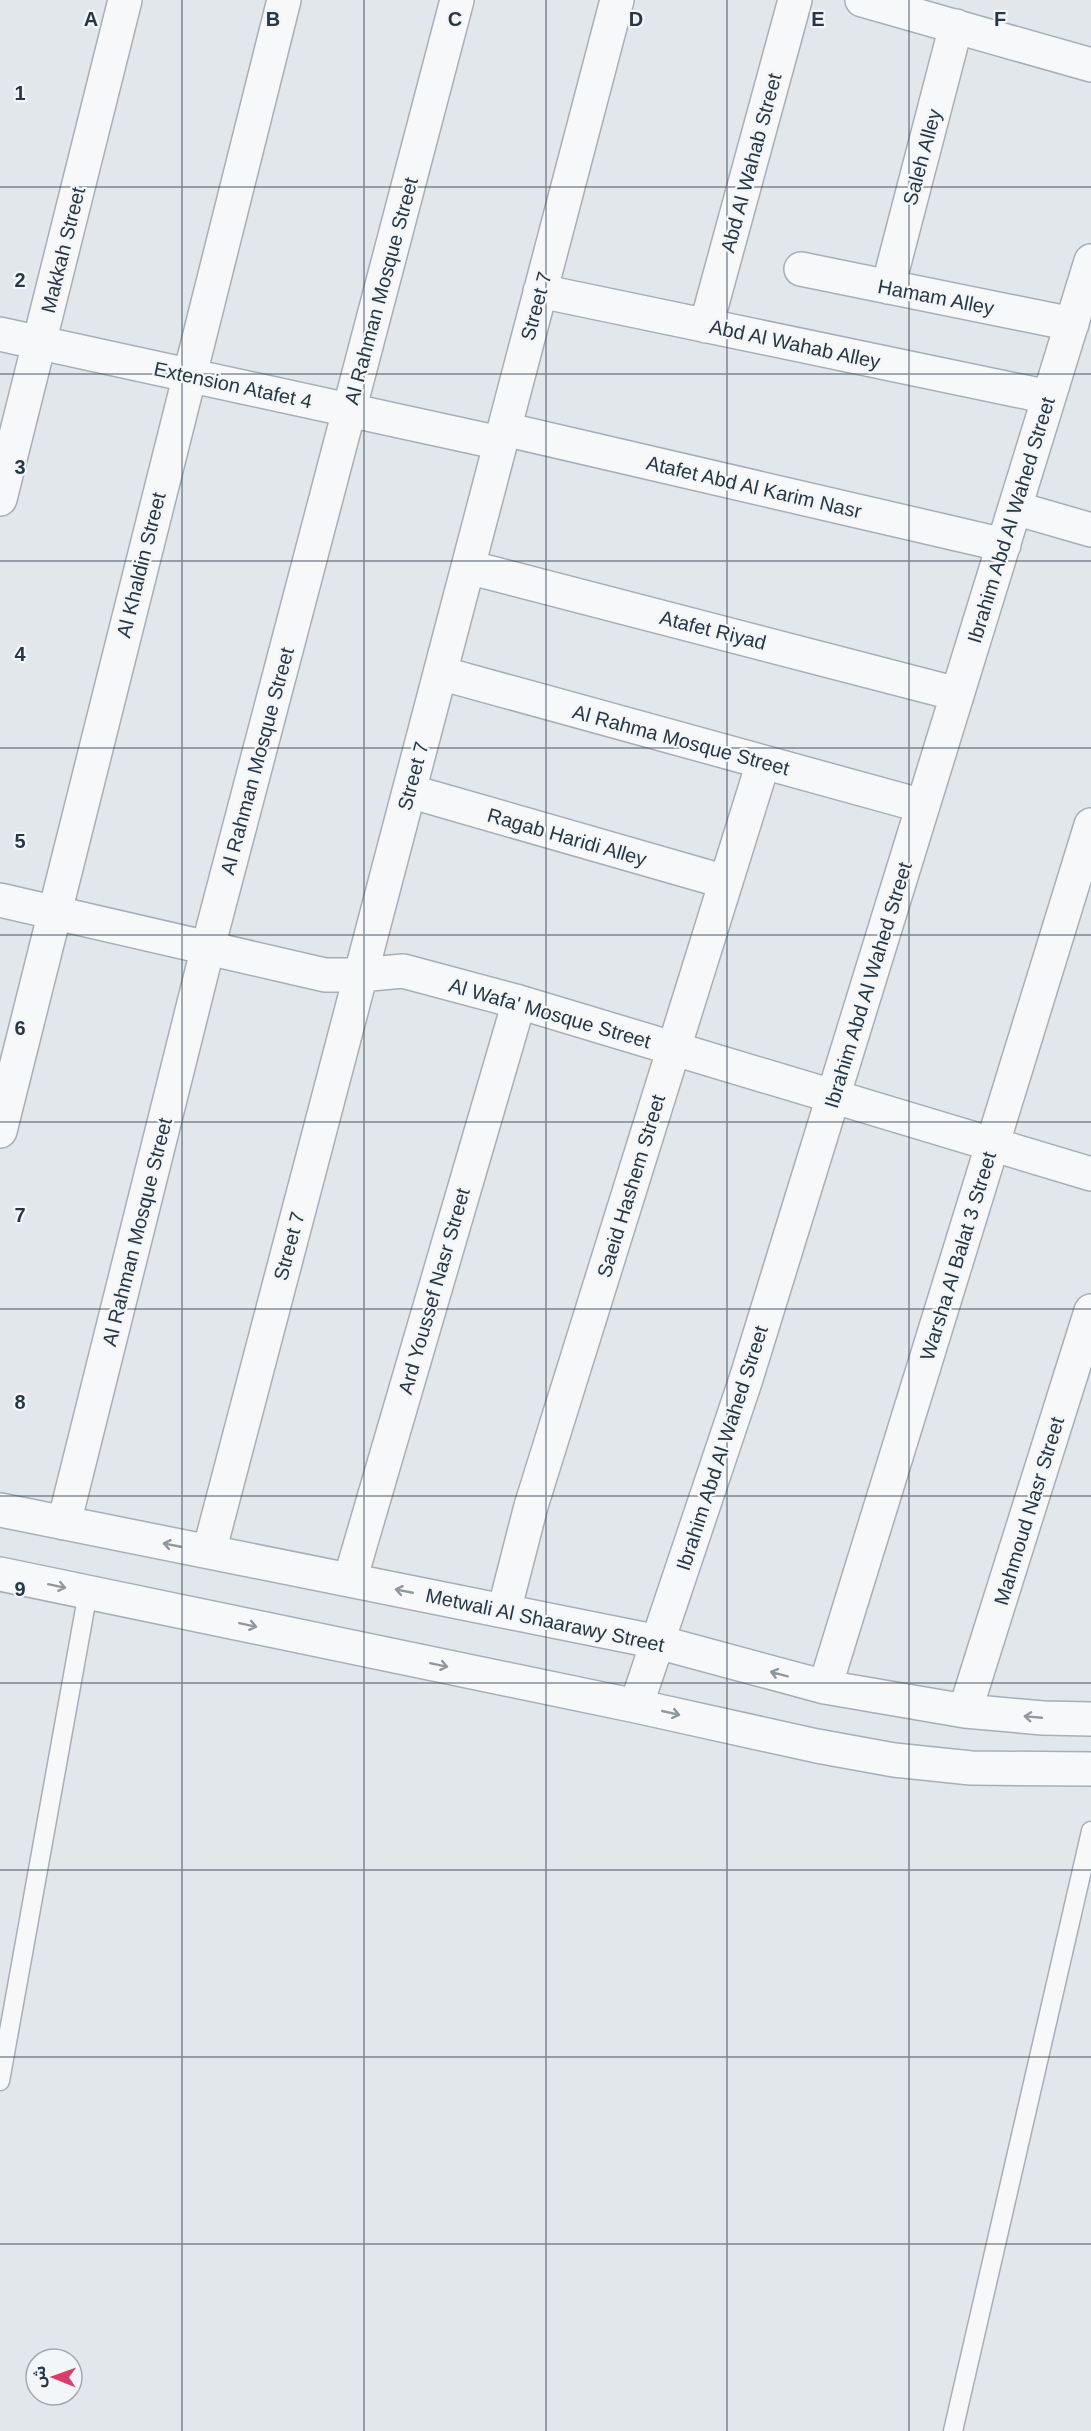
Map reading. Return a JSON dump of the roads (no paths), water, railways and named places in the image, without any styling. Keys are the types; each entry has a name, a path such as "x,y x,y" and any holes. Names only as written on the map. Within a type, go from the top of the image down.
{"street":[{"name":"Makkah Street","path":"0,499 125,0"},
{"name":"Al Khaldin Street","path":"0,1131 284,0"},
{"name":"Al Rahman Mosque Street","path":"64,1523 208,947 457,0"},
{"name":"Street 7","path":"209,1552 617,0"},
{"name":"Abd Al Wahab Street","path":"706,326 795,0"},
{"path":"861,0 1091,65"},
{"name":"Saleh Alley","path":"888,287 956,26"},
{"name":"Ibrahim Abd Al Wahed Street","path":"636,1706 746,1379 1091,261"},
{"name":"Hamam Alley","path":"801,269 1072,324"},
{"name":"Abd Al Wahab Alley","path":"540,291 1049,397"},
{"name":"Extension Atafet 4","path":"0,334 349,410 502,436"},
{"name":"Atafet Abd Al Karim Nasr","path":"502,436 1004,545"},
{"path":"1015,507 1091,530"},
{"name":"Atafet Riyad","path":"468,567 957,694"},
{"name":"Al Rahma Mosque Street","path":"440,673 923,806"},
{"name":"Saeid Hashem Street","path":"504,1611 531,1506 763,763"},
{"name":"Ragab Haridi Alley","path":"409,791 726,882"},
{"name":"Warsha Al Balat 3 Street","path":"825,1687 1091,825"},
{"name":"Al Wafa' Mosque Street","path":"0,900 325,975 360,975 403,970 519,1002 1091,1174"},
{"name":"Ard Youssef Nasr Street","path":"350,1580 519,1002"},
{"name":"Mahmoud Nasr Street","path":"965,1711 1091,1311"},
{"name":"Metwali Al Shaarawy Street","path":"0,1510 658,1642 825,1687 965,1711 1043,1718 1091,1719"},
{"path":"0,1574 636,1706 817,1746 894,1760 971,1768 1091,1769"}],"lane":[{"path":"0,2081 88,1592"},
{"path":"952,2431 1091,1831"}]}
